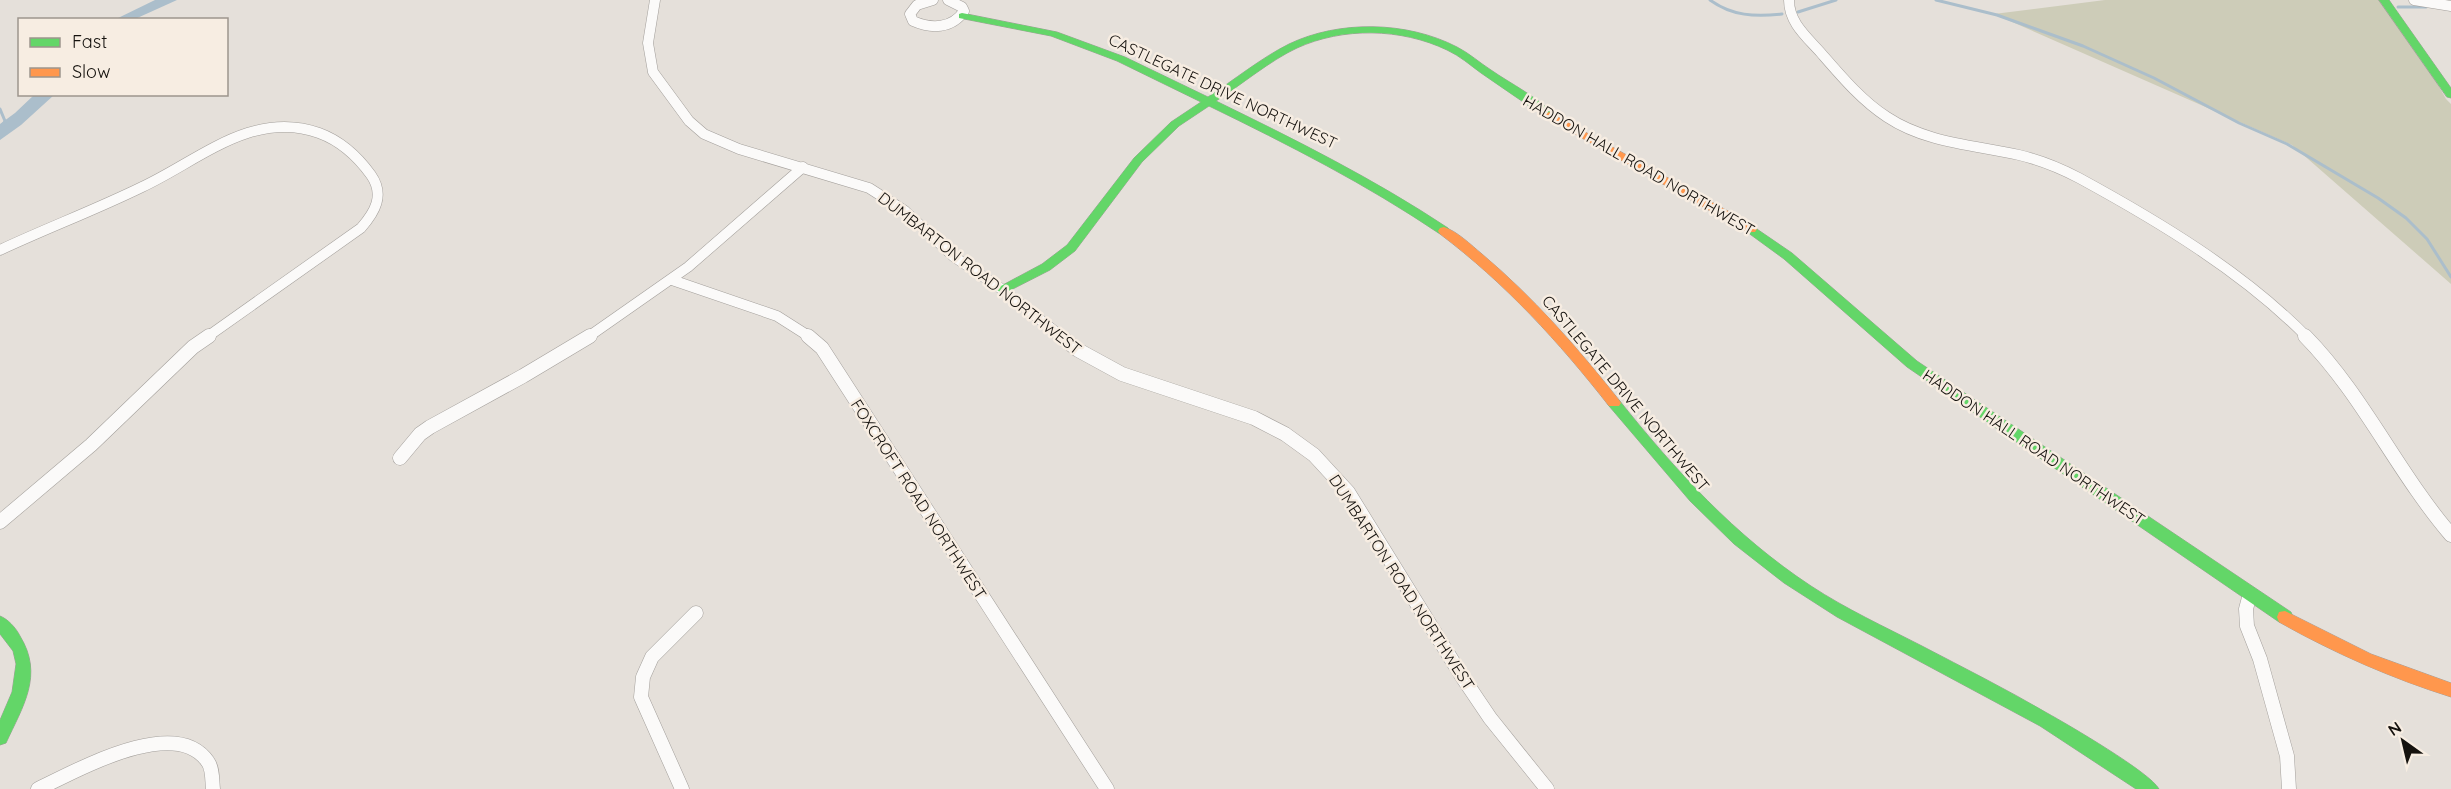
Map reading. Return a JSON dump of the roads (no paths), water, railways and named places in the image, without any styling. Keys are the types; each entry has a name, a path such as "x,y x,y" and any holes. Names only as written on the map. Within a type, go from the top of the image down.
{"street":[{"name":"DUMBARTON ROAD NORTHWEST","path":"655,0 648,44 649,62 658,81 689,121 704,134 724,144 852,181 885,197 905,211 953,256 1003,290 1061,338 1098,362 1147,384 1254,418 1285,434 1314,455 1348,492 1463,678 1496,726 1547,789"},
{"name":"CASTLEGATE DRIVE NORTHWEST","path":"933,0 912,9 910,14 914,21 934,26 951,23 962,16 1026,27 1079,42 1119,58 1336,162 1392,194 1435,222 1487,263 1536,310 1575,353 1678,482 1735,538 1780,573 1832,607 2054,724 2093,747 2150,789"},
{"path":"948,0 962,7 962,16"},
{"path":"1789,0 1788,10 1796,25 1870,104 1891,120 1928,136 2016,154 2064,170 2199,251 2258,292 2325,357 2350,390 2425,504 2451,535"},
{"path":"2384,0 2451,95"},
{"path":"2414,0 2451,6"},
{"name":"HADDON HALL ROAD NORTHWEST","path":"1003,290 1046,267 1071,248 1151,145 1175,124 1291,47 1324,35 1354,30 1384,30 1414,35 1453,49 1552,117 1748,227 1788,256 1912,364 2250,594 2373,663 2407,677 2451,690"},
{"path":"0,250 146,186 228,140 262,129 297,127 322,133 351,151 363,163 378,186 377,208 361,228 193,347 91,445 0,522"},
{"path":"400,458 420,434 430,427 504,388 573,347 672,280 720,241 803,167"},
{"name":"FOXCROFT ROAD NORTHWEST","path":"672,280 777,316 802,330 822,348 1107,789"},
{"path":"2250,594 2246,609 2247,626 2260,659 2286,756 2289,789"},
{"path":"682,789 641,697 643,677 652,657 696,613"},
{"path":"0,623 9,629 19,642 24,656 25,675 20,694 0,738"},
{"path":"38,789 131,748 156,743 178,743 195,748 206,759 211,769 213,789"}],"water":[{"path":"155,0 177,0 137,18 118,18"},
{"path":"33,96 53,96 21,125 0,140 0,124"}],"waterway":[{"path":"1710,0 1727,9 1744,14 1782,14"},
{"path":"1798,12 1836,0"},
{"path":"1936,0 1997,15 2083,46 2154,78 2239,123 2287,144 2378,198 2406,218 2427,239 2451,277"},
{"path":"2398,7 2426,7"},
{"path":"0,109 5,121 3,125"}]}
